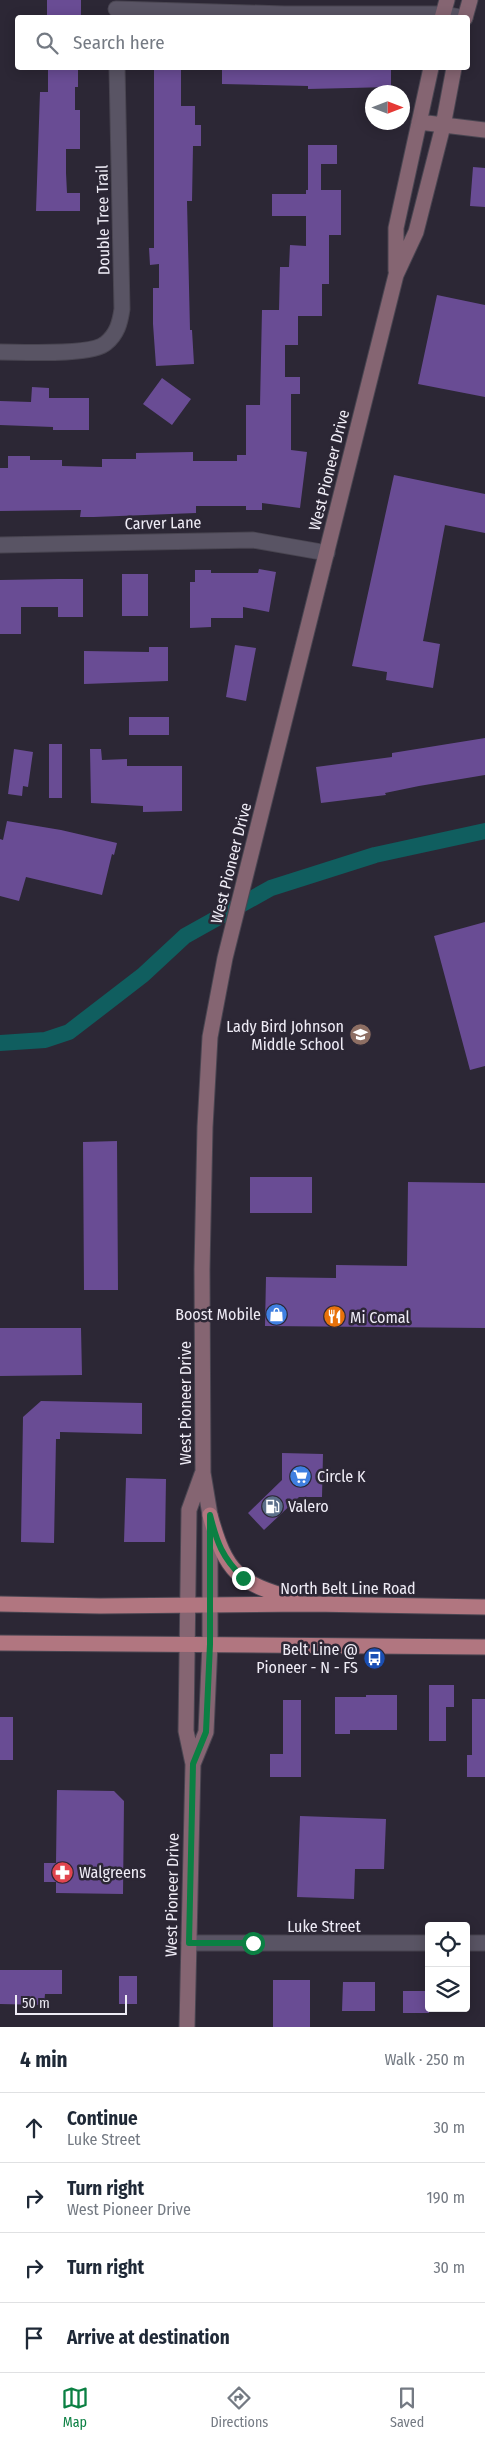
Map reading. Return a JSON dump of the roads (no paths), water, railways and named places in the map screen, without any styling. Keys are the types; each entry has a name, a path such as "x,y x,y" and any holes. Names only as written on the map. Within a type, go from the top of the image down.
{"main road":[{"path":"466,15 470,0"},
{"name":"West Pioneer Drive","path":"396,276 396,228 431,70"},
{"name":"West Pioneer Drive","path":"193,1764 206,1732 210,1644 210,1515 203,1473 204,1127 210,1037 225,958 396,276 416,232 443,126 454,70"},
{"path":"419,122 485,130"},
{"name":"West Pioneer Drive","path":"186,2027 193,1764 186,1730 189,1510 203,1473"},
{"path":"210,1515 219,1547 228,1563 243,1578 260,1589 311,1604"},
{"name":"North Belt Line Road","path":"0,1604 188,1606 311,1604 485,1607"},
{"path":"0,1643 188,1643 485,1647"}],"street":[{"path":"116,9 284,14 444,11 456,15"},
{"name":"Double Tree Trail","path":"0,352 83,351 106,344 118,330 122,310 117,70"},
{"name":"Carver Lane","path":"0,544 244,540 295,546 327,553"},
{"name":"Luke Street","path":"189,1943 425,1943"},
{"path":"470,1943 485,1943"}],"waterway":[{"path":"0,1043 45,1040 69,1032 143,975 185,936 271,888 375,855 485,831"}],"place":[{"name":"Lady Bird Johnson Middle School","path":"360,1035"},
{"name":"Boost Mobile","path":"277,1314"},
{"name":"Mi Comal","path":"334,1317"},
{"name":"Circle K","path":"301,1476"},
{"name":"Valero","path":"272,1506"},
{"name":"Belt Line @ Pioneer - N - FS","path":"374,1658"},
{"name":"Walgreens","path":"63,1872"}]}
